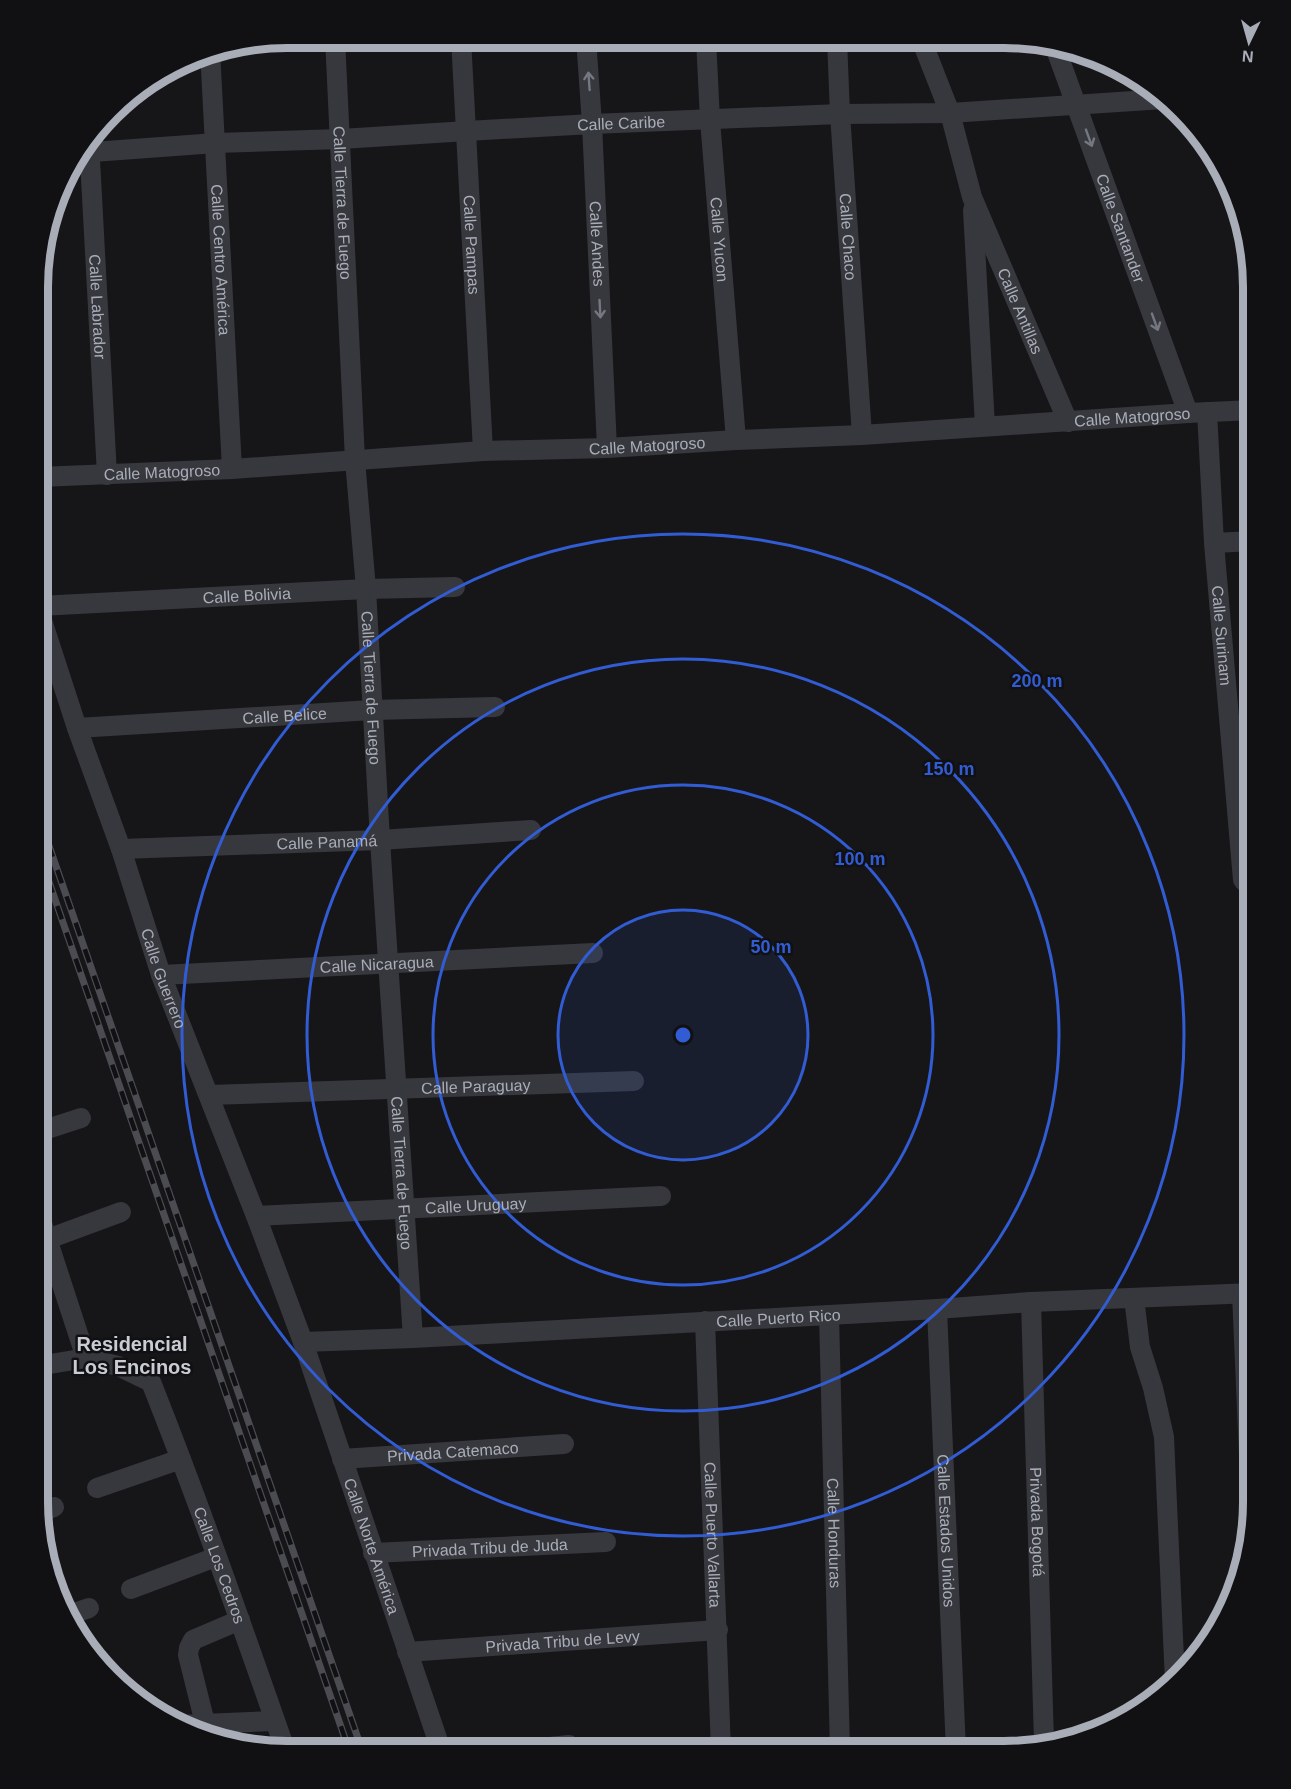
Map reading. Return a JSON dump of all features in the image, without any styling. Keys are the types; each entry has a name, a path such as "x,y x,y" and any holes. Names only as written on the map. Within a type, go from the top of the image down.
{"street":[{"name":"Calle Tierra de Fuego","path":"336,48 356,460 413,1338"},
{"name":"Calle Pampas","path":"462,48 483,451"},
{"name":"Calle Andes","path":"587,48 607,448"},
{"name":"Calle Yucon","path":"706,48 710,120 736,440"},
{"name":"Calle Chaco","path":"837,48 862,435"},
{"name":"Calle Antillas","path":"925,48 950,113 972,197 1068,422"},
{"name":"Calle Santander","path":"1058,54 1198,413"},
{"name":"Calle Centro América","path":"211,61 232,469"},
{"name":"Calle Caribe","path":"93,148 341,139 592,124 840,114 950,113 1153,100"},
{"name":"Calle Labrador","path":"87,157 107,475"},
{"name":"Calle Antillas","path":"972,197 985,426"},
{"name":"Calle Matogroso","path":"48,477 232,469 483,451 607,448 862,435 1243,411"},
{"name":"Calle Surinam","path":"1198,413 1214,543 1243,880"},
{"path":"1214,543 1243,542"},
{"name":"Calle Bolivia","path":"48,606 366,589 455,587"},
{"name":"Calle Guerrero","path":"48,639 77,728 121,849 161,975 303,1342"},
{"name":"Calle Belice","path":"77,728 372,711 495,707"},
{"name":"Calle Panamá","path":"121,849 380,840 531,830"},
{"name":"Calle Nicaragua","path":"161,975 593,953"},
{"name":"Calle Paraguay","path":"209,1095 634,1081"},
{"path":"48,1129 81,1118"},
{"name":"Calle Uruguay","path":"256,1216 661,1196"},
{"path":"48,1364 86,1358 48,1239 121,1212"},
{"name":"Calle Puerto Rico","path":"303,1342 705,1322 1031,1302 1243,1294"},
{"path":"1134,1298 1140,1347 1153,1388 1164,1437 1174,1670"},
{"name":"Privada Bogotá","path":"1031,1302 1044,1737"},
{"name":"Calle Estados Unidos","path":"936,1309 956,1741"},
{"name":"Calle Honduras","path":"829,1315 840,1741"},
{"name":"Calle Puerto Vallarta","path":"705,1322 721,1741"},
{"name":"Calle Norte América","path":"303,1342 438,1741"},
{"name":"Calle Los Cedros","path":"86,1358 118,1366 151,1382 240,1620 282,1741"},
{"name":"Privada Catemaco","path":"342,1460 564,1444"},
{"path":"97,1488 181,1459"},
{"name":"Privada Tribu de Juda","path":"373,1553 606,1542"},
{"path":"131,1589 216,1557"},
{"path":"75,1613 89,1608"},
{"path":"205,1723 188,1655 189,1648 193,1640 240,1620"},
{"name":"Privada Tribu de Levy","path":"406,1652 718,1630"},
{"path":"198,1724 275,1721"}],"railway":[{"path":"48,843 359,1741"},
{"path":"48,879 346,1741"}],"district":[{"name":"Residencial Los Encinos","path":"132,1356"}]}
